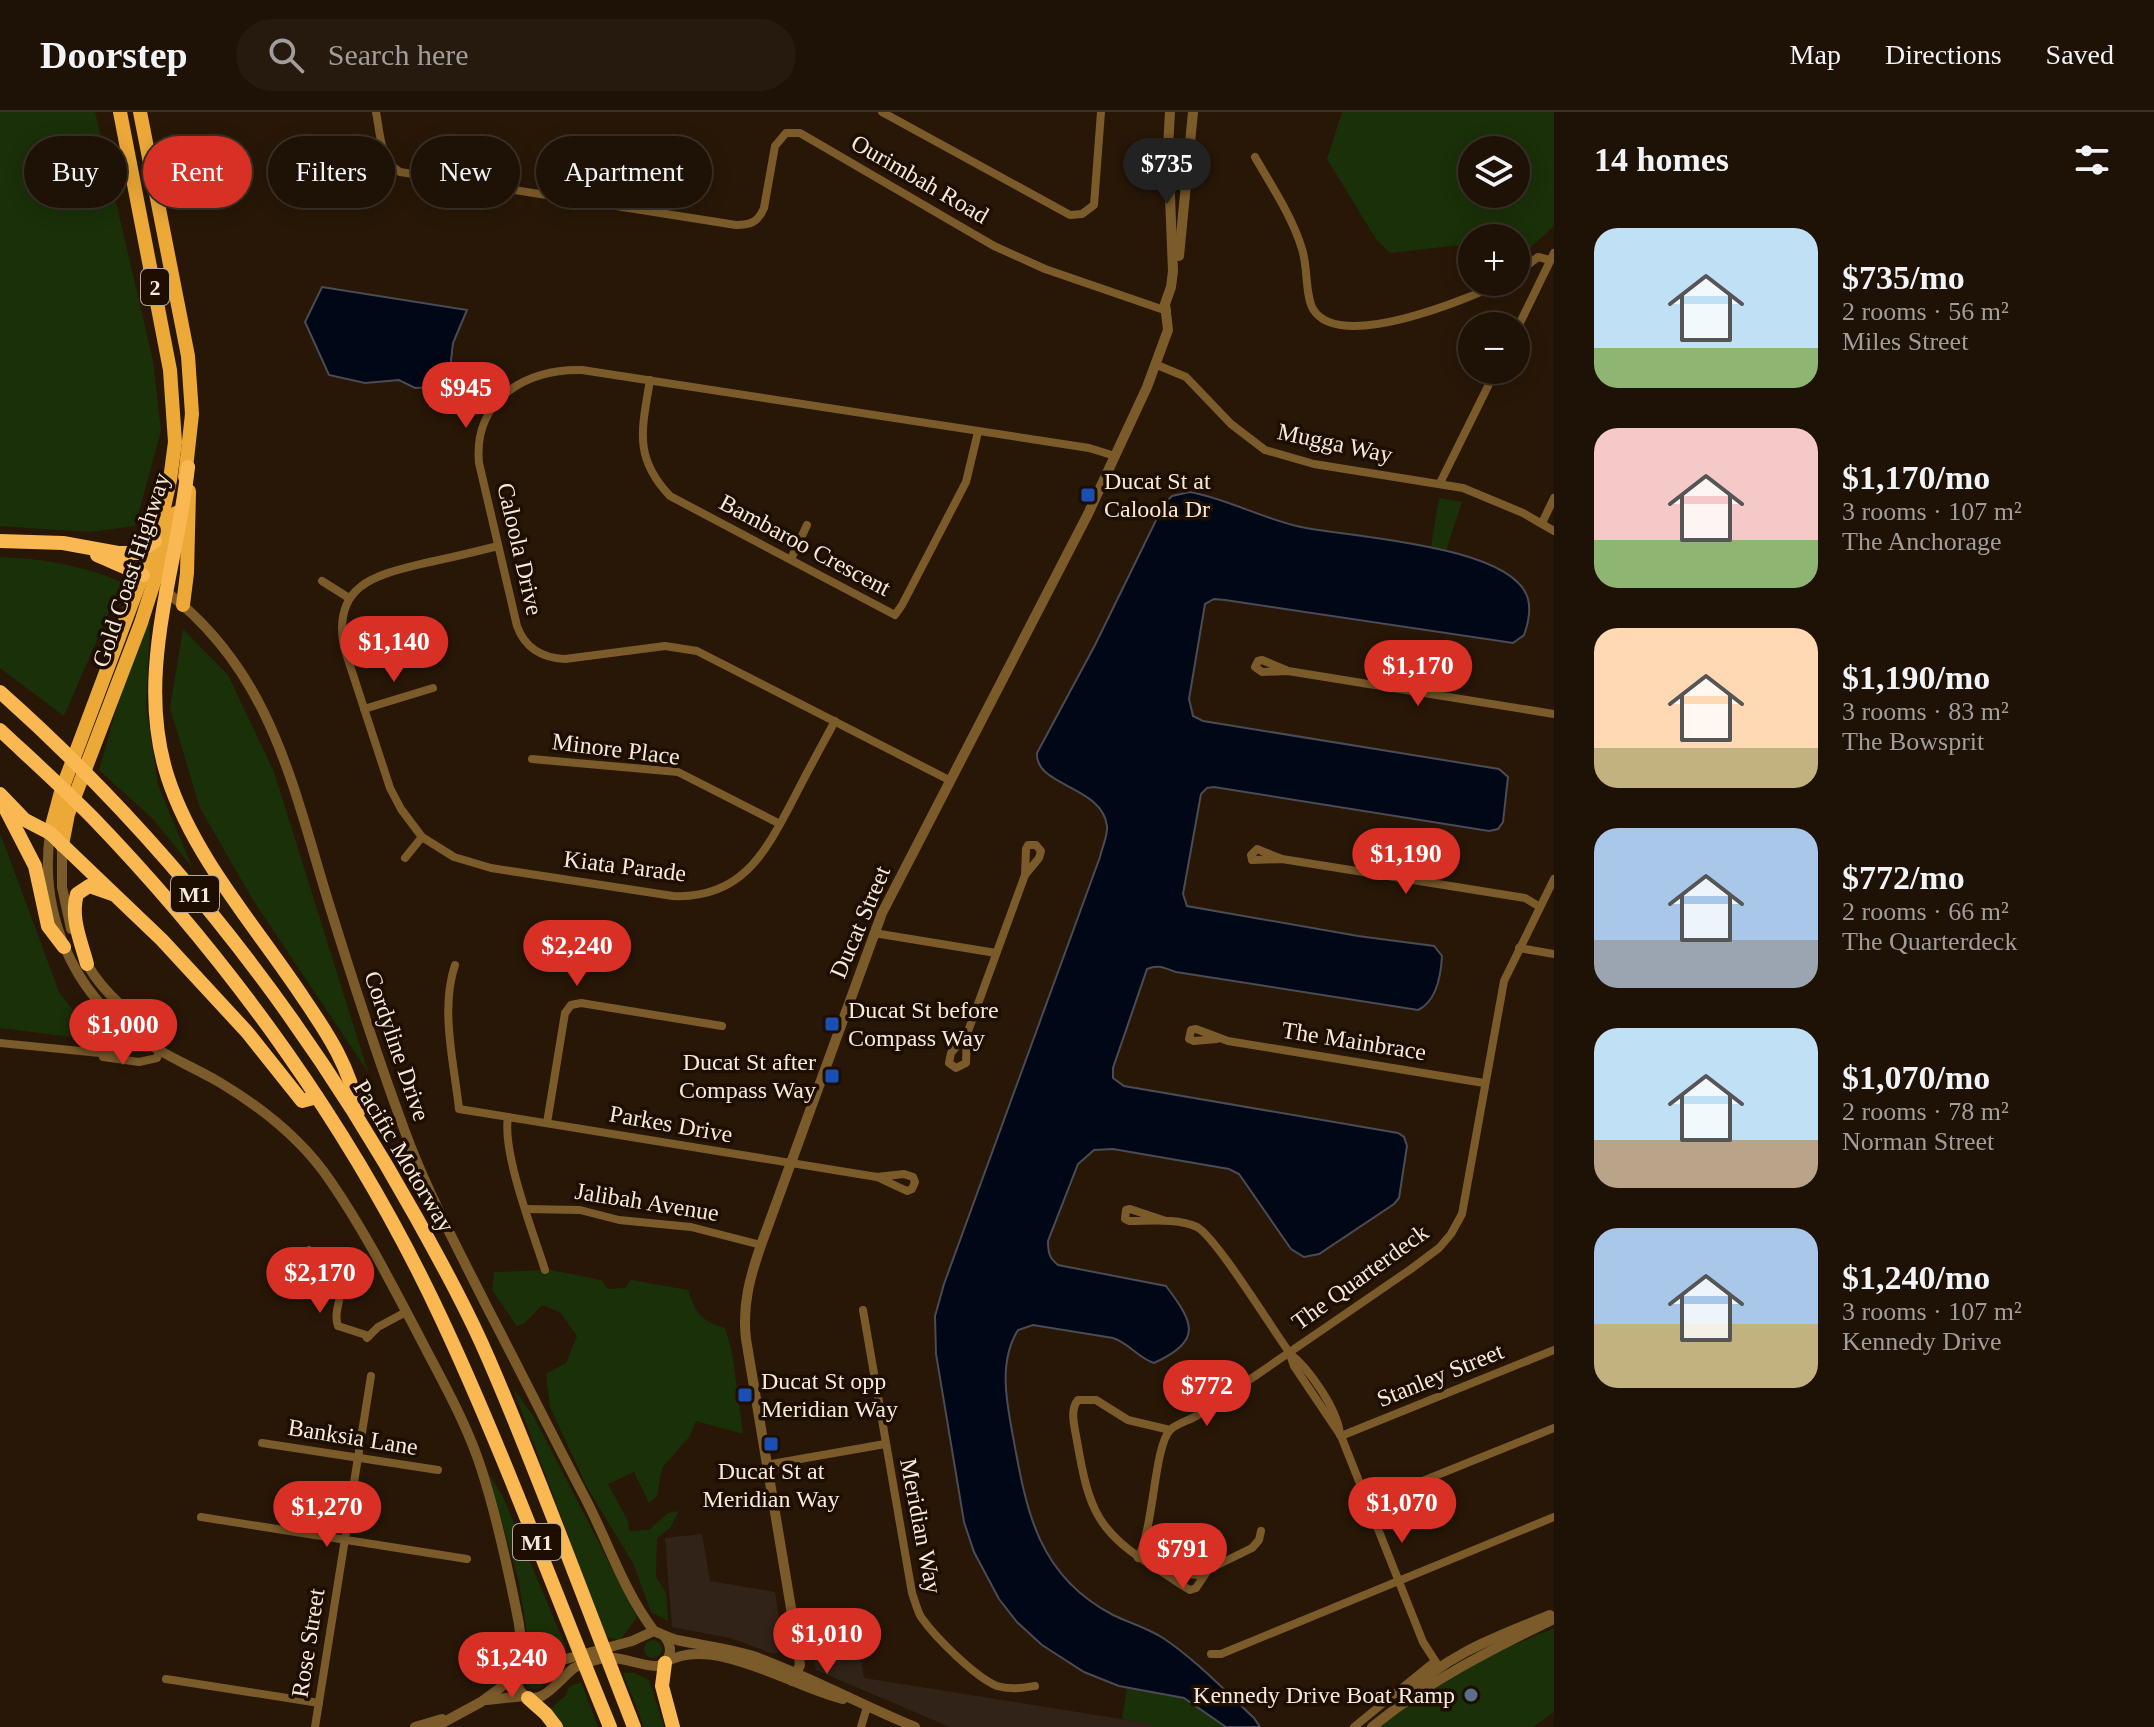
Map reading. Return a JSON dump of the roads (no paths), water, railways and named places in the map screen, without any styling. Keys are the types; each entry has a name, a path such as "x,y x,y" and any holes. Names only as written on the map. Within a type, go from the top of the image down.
{"highway":[{"name":"Gold Coast Highway","path":"50,833 59,819 84,747 155,583 155,541 173,464 173,390 120,112"},
{"name":"Gold Coast Highway","path":"140,112 188,356 192,414 187,573 183,605"},
{"path":"188,467 155,583 156,710 167,776 184,819 208,862 266,941 330,1038 354,1086 360,1120"},
{"path":"0,541 63,543 118,553 138,553 155,541"},
{"path":"63,543 155,583"},
{"name":"Pacific Motorway","path":"0,692 106,794 194,892 255,969 360,1120 445,1270 488,1359 634,1727"},
{"name":"Pacific Motorway","path":"0,730 91,817 161,893 227,975 317,1097 367,1181 441,1318 501,1455 610,1727"},
{"path":"0,797 25,820 50,833 117,896 247,1032 302,1101 317,1097"},
{"path":"0,797 35,866 48,926 64,947"},
{"name":"Gold Coast Highway","path":"59,819 62,845"},
{"path":"87,964 76,925 74,910 77,894 89,886 117,896"},
{"path":"666,1662 662,1686 673,1727"},
{"path":"526,1697 556,1727"}],"street":[{"name":"Ourimbah Road","path":"376,112 385,156 400,172 736,225 754,222 761,217 775,146 786,133 800,133 994,246 1045,269 1167,311"},
{"path":"882,112 1070,215 1082,214 1094,205 1101,112"},
{"path":"1167,311 1165,303 1171,287 1174,251 1168,147 1170,112"},
{"path":"1167,311 1176,297 1193,112"},
{"path":"1255,157 1290,220 1308,269 1309,298 1314,310 1324,320 1342,325 1379,325 1409,318 1466,296"},
{"path":"1525,312 1552,257 1538,257 1530,263"},
{"name":"Ducat Street","path":"794,1677 800,1665 744,1318 747,1291 790,1164 888,898 1088,514 1157,365 1168,330 1167,311"},
{"name":"Mugga Way","path":"1157,365 1186,377 1252,443 1272,453 1314,464 1440,483"},
{"name":"Caloola Drive","path":"949,780 697,651 665,646 565,659 553,659 535,652 523,640 517,626 478,456 485,423 493,406 522,381 556,370 595,371 1089,448 1115,456"},
{"name":"Bambaroo Crescent","path":"650,380 641,435 645,458 655,479 670,496 895,615 966,482 978,432"},
{"path":"1489,384 1440,483 1483,495 1554,531"},
{"path":"1542,523 1554,498"},
{"path":"791,559 807,525"},
{"path":"322,581 349,598 363,583 385,573 498,546"},
{"name":"Cordyline Drive","path":"155,583 183,605 230,655 263,708 287,765 367,1023 428,1187 630,1592 658,1633"},
{"name":"Kiata Parade","path":"349,598 343,614 342,638 390,788 422,837 454,857 482,866 686,896 718,889 745,873 765,851 835,721"},
{"path":"1286,670 1554,714"},
{"path":"364,709 433,688"},
{"name":"Minore Place","path":"532,759 678,772 780,824"},
{"path":"50,833 48,886 54,917 64,947 90,992 124,1027 258,1107 293,1138 337,1190 406,1312 462,1419 482,1471 519,1624 521,1642 517,1683 526,1697"},
{"path":"405,858 422,837"},
{"path":"0,1043 142,1062 157,1058 157,1036 116,1002 87,964 75,939 64,900 62,845"},
{"path":"1282,859 1525,898 1540,907"},
{"path":"967,1034 1025,875"},
{"name":"The Quarterdeck","path":"1170,1430 1198,1415 1424,1260 1451,1234 1462,1214 1468,1191 1484,1083 1504,981 1554,879"},
{"path":"874,933 996,953"},
{"path":"1519,948 1554,954"},
{"name":"Parkes Drive","path":"455,965 449,982 450,1023 459,1109 877,1177"},
{"path":"547,1123 565,1013 571,1005 581,1003 722,1026"},
{"path":"69,1052 116,1053 126,1043 124,1027"},
{"name":"The Mainbrace","path":"1217,1039 1484,1083"},
{"path":"508,1117 506,1132 545,1270"},
{"name":"Jalibah Avenue","path":"526,1209 580,1210 619,1220 691,1227 761,1245"},
{"path":"1166,1221 1195,1227 1206,1233 1289,1352 1294,1366 1341,1436 1423,1642 1437,1664 1444,1669 1473,1653 1501,1645"},
{"path":"309,1250 332,1268 339,1278 338,1326 368,1338 378,1327 406,1312"},
{"name":"Meridian Way","path":"863,1310 912,1593 919,1614 978,1674 997,1685 1013,1689 1035,1686"},
{"name":"Stanley Street","path":"1341,1436 1554,1350"},
{"name":"Rose Street","path":"315,1727 371,1376"},
{"path":"1138,1558 1148,1537 1161,1454 1170,1430 1128,1420 1096,1400 1078,1400 1074,1404 1077,1439 1091,1503 1111,1536 1138,1558 1193,1590 1210,1567"},
{"path":"1368,1503 1554,1428"},
{"name":"Banksia Lane","path":"262,1443 438,1470"},
{"name":"Meridian Way","path":"766,1465 885,1444"},
{"path":"201,1517 467,1559"},
{"path":"1211,1654 1221,1654 1554,1517"},
{"path":"1154,1567 1192,1575 1251,1549 1259,1540 1261,1531"},
{"path":"1354,1727 1437,1664 1554,1613"},
{"path":"1396,1707 1501,1645 1554,1619"},
{"path":"658,1633 670,1647 666,1662"},
{"path":"415,1727 451,1716 481,1702 528,1661 576,1657 658,1633 677,1640 731,1649 794,1677"},
{"path":"481,1702 542,1696 568,1673 593,1661 625,1658 655,1667 684,1654 699,1653 832,1687 852,1701 915,1727"},
{"path":"1372,1727 1437,1664"},
{"path":"166,1679 319,1703"},
{"path":"861,1727 867,1707"},
{"path":"435,1727 451,1716"}],"water":[{"path":"322,287 467,310 453,343 448,386 415,388 399,380 365,383 329,375 305,322"},
{"path":"1190,492 1301,527 1427,546 1463,555 1493,566 1516,581 1528,599 1529,608 1524,635 1513,643 1225,600 1214,599 1205,604 1189,699 1193,716 1203,721 1499,769 1508,777 1503,822 1498,829 1489,831 1214,787 1207,788 1201,794 1183,894 1187,906 1434,946 1442,956 1437,987 1430,1000 1418,1010 1176,972 1162,967 1147,969 1113,1068 1113,1078 1124,1086 1398,1133 1404,1137 1407,1146 1399,1198 1319,1254 1304,1257 1291,1249 1239,1174 1229,1169 1113,1149 1094,1150 1078,1164 1048,1241 1051,1257 1058,1265 1166,1286 1183,1310 1189,1330 1187,1338 1170,1355 1154,1363 1113,1338 1033,1325 1018,1330 1008,1354 1006,1393 1017,1459 1030,1513 1051,1560 1087,1599 1113,1615 1157,1634 1187,1656 1260,1727 1226,1727 1184,1698 1119,1686 1084,1672 1042,1645 1017,1622 999,1599 974,1552 964,1522 936,1354 935,1316 944,1284 1107,834 1102,812 1094,802 1046,773 1039,764 1037,753 1095,645 1164,504 1172,496"}],"place":[{"name":"Ducat St at Caloola Dr","path":"1088,495"},
{"name":"Ducat St before Compass Way","path":"832,1024"},
{"name":"Ducat St after Compass Way","path":"832,1076"},
{"name":"Ducat St opp Meridian Way","path":"745,1395"},
{"name":"Ducat St at Meridian Way","path":"771,1444"},
{"name":"Kennedy Drive Boat Ramp","path":"1471,1695"}]}
